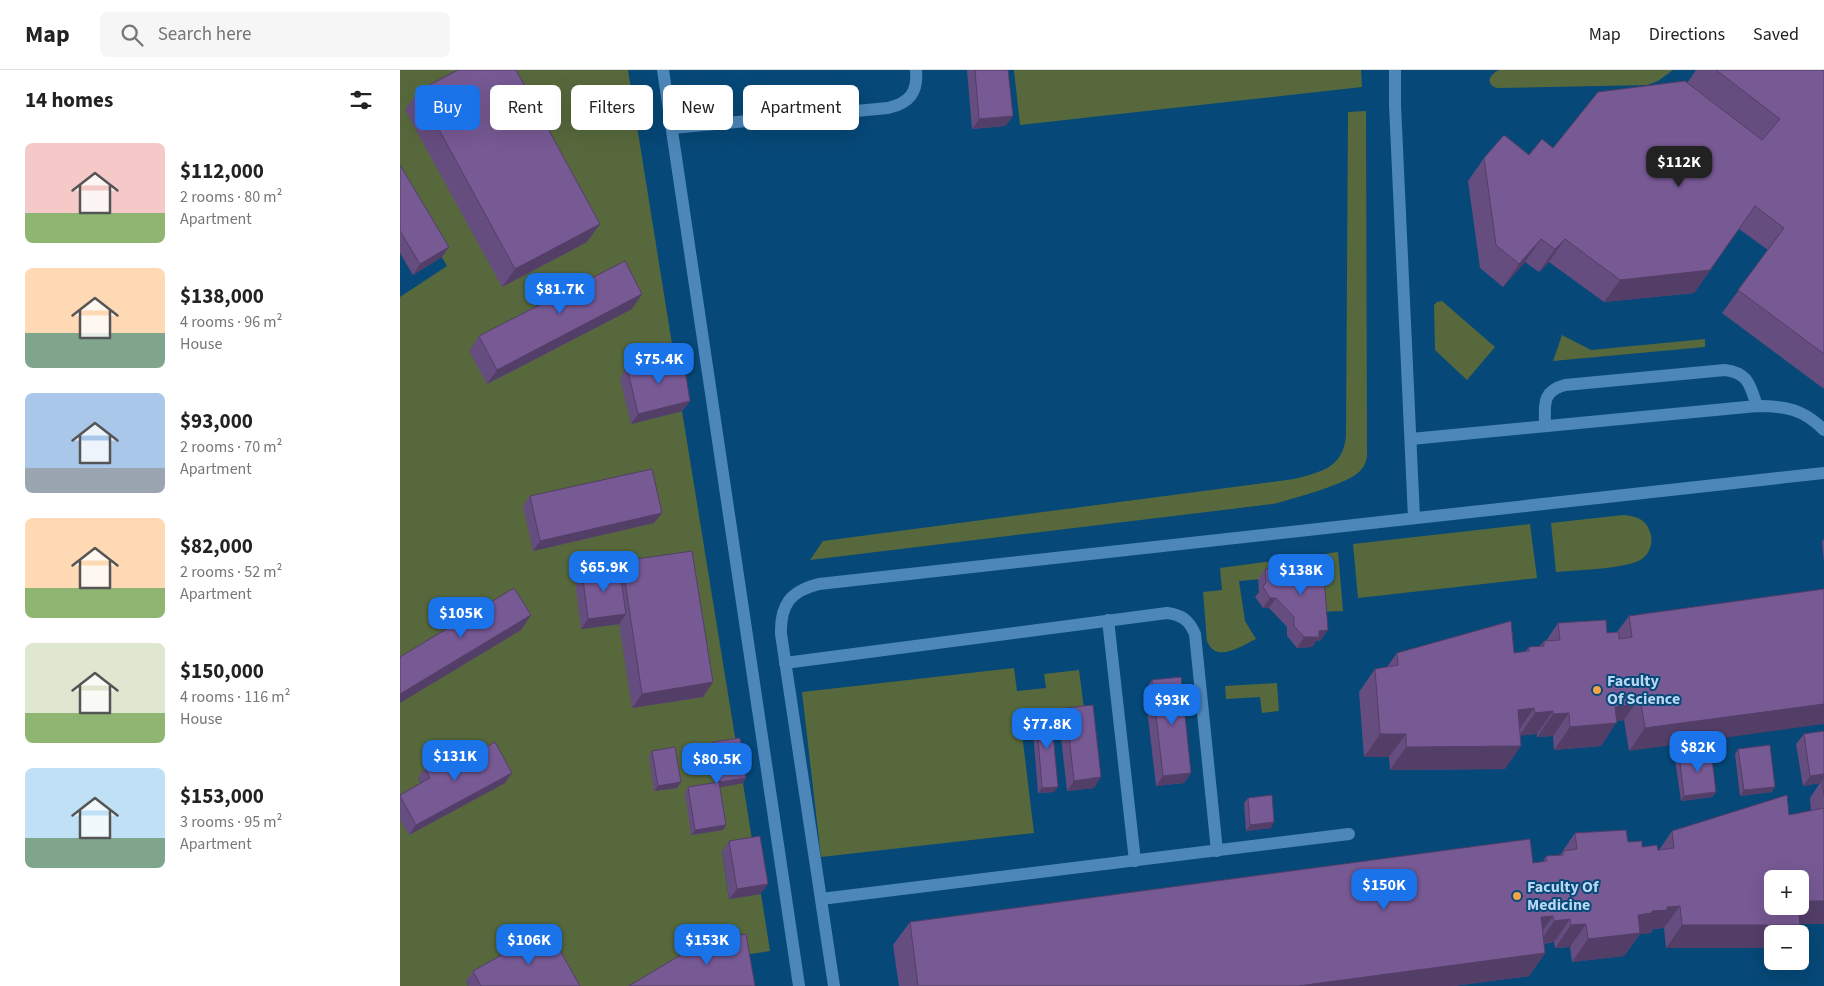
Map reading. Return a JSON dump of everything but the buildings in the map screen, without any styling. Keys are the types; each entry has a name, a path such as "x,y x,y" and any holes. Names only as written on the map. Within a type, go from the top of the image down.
{"lane":[{"path":"663,70 665,85"},
{"path":"733,122 899,106 914,92 917,82 916,70"},
{"path":"1395,70 1414,518"},
{"path":"672,130 799,986"},
{"path":"1545,426 1545,402 1548,394 1556,387 1565,385 1725,370 1736,372 1745,377 1757,406"},
{"path":"1411,439 1757,406 1776,406 1795,410 1813,419 1824,430"},
{"path":"834,986 785,663 781,619 785,606 793,595 805,588 818,584 1824,473"},
{"path":"785,663 1108,620 1167,613 1176,614 1185,618 1195,634 1217,851"},
{"path":"1108,620 1135,861"},
{"path":"821,899 1349,834"}],"green space":[{"path":"400,70 628,70 630,85 571,85 571,130 638,130 676,369 631,424 682,411 736,743 709,747 716,788 743,783 753,846 722,851 729,899 761,894 770,951 730,957 652,986 568,986 466,981 468,986 400,986 400,819 505,783 418,778 423,788 400,801 400,297 447,266 400,187","holes":["682,565 619,624 581,629"]},
{"path":"1014,70 1361,70 1362,87 1020,125"},
{"path":"1499,70 1673,70 1658,81 1647,85 1497,88 1491,84 1490,79"},
{"path":"1366,111 1367,457 1365,464 1354,476 1306,495 1273,504 810,560 823,541 1294,479 1322,471 1329,467 1340,455 1346,436 1348,112"},
{"path":"1442,301 1495,347 1467,380 1435,350 1434,305"},
{"path":"1562,335 1591,350 1705,339 1705,347 1553,361"},
{"path":"1623,515 1640,519 1648,528 1651,536 1651,545 1648,553 1642,559 1621,566 1556,572 1551,523"},
{"path":"1530,524 1537,578 1358,598 1353,544"},
{"path":"1338,552 1343,611 1319,612 1316,574 1239,581 1245,621 1256,639 1229,651 1216,651 1211,648 1207,641 1203,592 1222,590 1220,568"},
{"path":"1014,668 1017,691 1046,688 1044,674 1079,670 1084,709 1020,717 1034,833 821,857 802,692"},
{"path":"1277,683 1279,711 1262,713 1260,697 1226,699 1225,686"}],"place":[{"name":"Faculty Of Science","path":"1597,690"},
{"name":"Faculty Of Medicine","path":"1517,896"}]}
